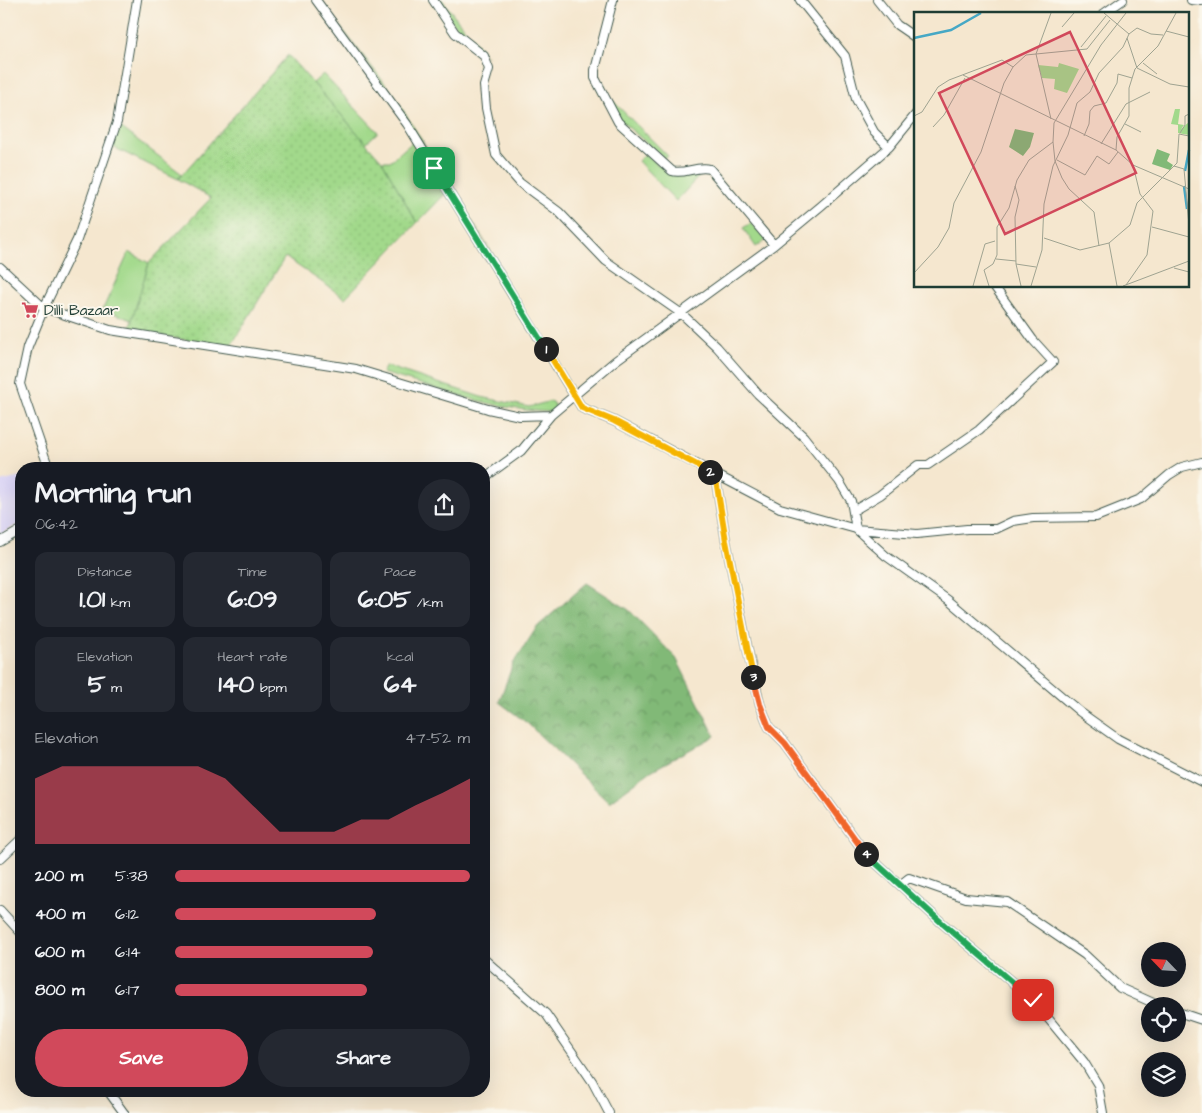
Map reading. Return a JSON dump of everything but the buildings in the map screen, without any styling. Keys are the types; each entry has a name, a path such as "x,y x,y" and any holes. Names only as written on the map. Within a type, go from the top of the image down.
{"street":[{"path":"47,462 20,384 28,347 44,308 77,240 117,122 137,0"},
{"path":"316,0 407,124 582,408 614,421 780,508 856,529 917,534 967,529 996,530 1013,521 1032,518 1096,517 1141,499 1168,475 1182,467 1202,462"},
{"path":"432,0 455,34 484,56 489,69 484,86 486,108 496,155 520,183 559,212 606,261 682,314 717,347 758,394 804,437 839,481 851,501 856,529 886,556 948,600 1080,712 1118,739 1202,782"},
{"path":"613,0 595,70 596,78 618,122 672,170 678,172 705,167 710,169 774,245"},
{"path":"800,0 845,56 856,98 874,132 889,148"},
{"path":"877,0 896,25 914,37"},
{"path":"1106,12 1123,0"},
{"path":"1191,0 1202,1"},
{"path":"490,474 521,451 551,415 574,394 615,361 682,314 774,245 889,148 914,117"},
{"path":"0,267 44,308 110,330 356,369 488,409 520,416 551,415"},
{"path":"853,511 880,495 918,465 928,464 979,430 1053,362 1033,340 995,288"},
{"path":"715,474 750,662 760,704 769,727 785,743 866,854 1033,1000 1084,1062 1098,1085 1103,1113"},
{"path":"0,542 15,533"},
{"path":"0,859 15,845"},
{"path":"900,885 909,878 966,898 1007,902 1085,954 1120,988 1141,997"},
{"path":"0,910 15,926"},
{"path":"490,964 546,1014 592,1081 610,1113"},
{"path":"1186,1015 1202,1020"},
{"path":"112,1097 124,1113"}],"shaded area":[{"path":"15,478 15,526 0,534 0,482"}],"green space":[{"path":"437,0 442,0 487,57 456,27"},
{"path":"329,12 393,94 495,258 391,95"},
{"path":"288,55 382,161 417,223 345,298 285,257 232,344 209,344 129,330 149,263 211,198 178,179"},
{"path":"323,74 378,132 366,143 313,83"},
{"path":"605,93 668,156 665,159 620,120"},
{"path":"119,126 182,174 178,179 111,146"},
{"path":"414,141 445,194 417,223 382,161 390,161"},
{"path":"645,154 670,174 705,170 676,201 638,161"},
{"path":"751,223 767,239 756,247 743,228"},
{"path":"129,252 149,263 132,320 103,309"},
{"path":"386,366 481,397 529,407 551,401 556,407 551,412 487,403 382,373"},
{"path":"587,583 629,610 676,658 715,736 651,771 609,802 527,723 499,702 513,664 537,627"}],"place":[{"name":"Dilli Bazaar","path":"30,310"}],"route":[{"path":"434,168 582,408 614,421 715,474 750,662 760,704 769,727 785,743 866,854 942,923 1033,1000"}]}
